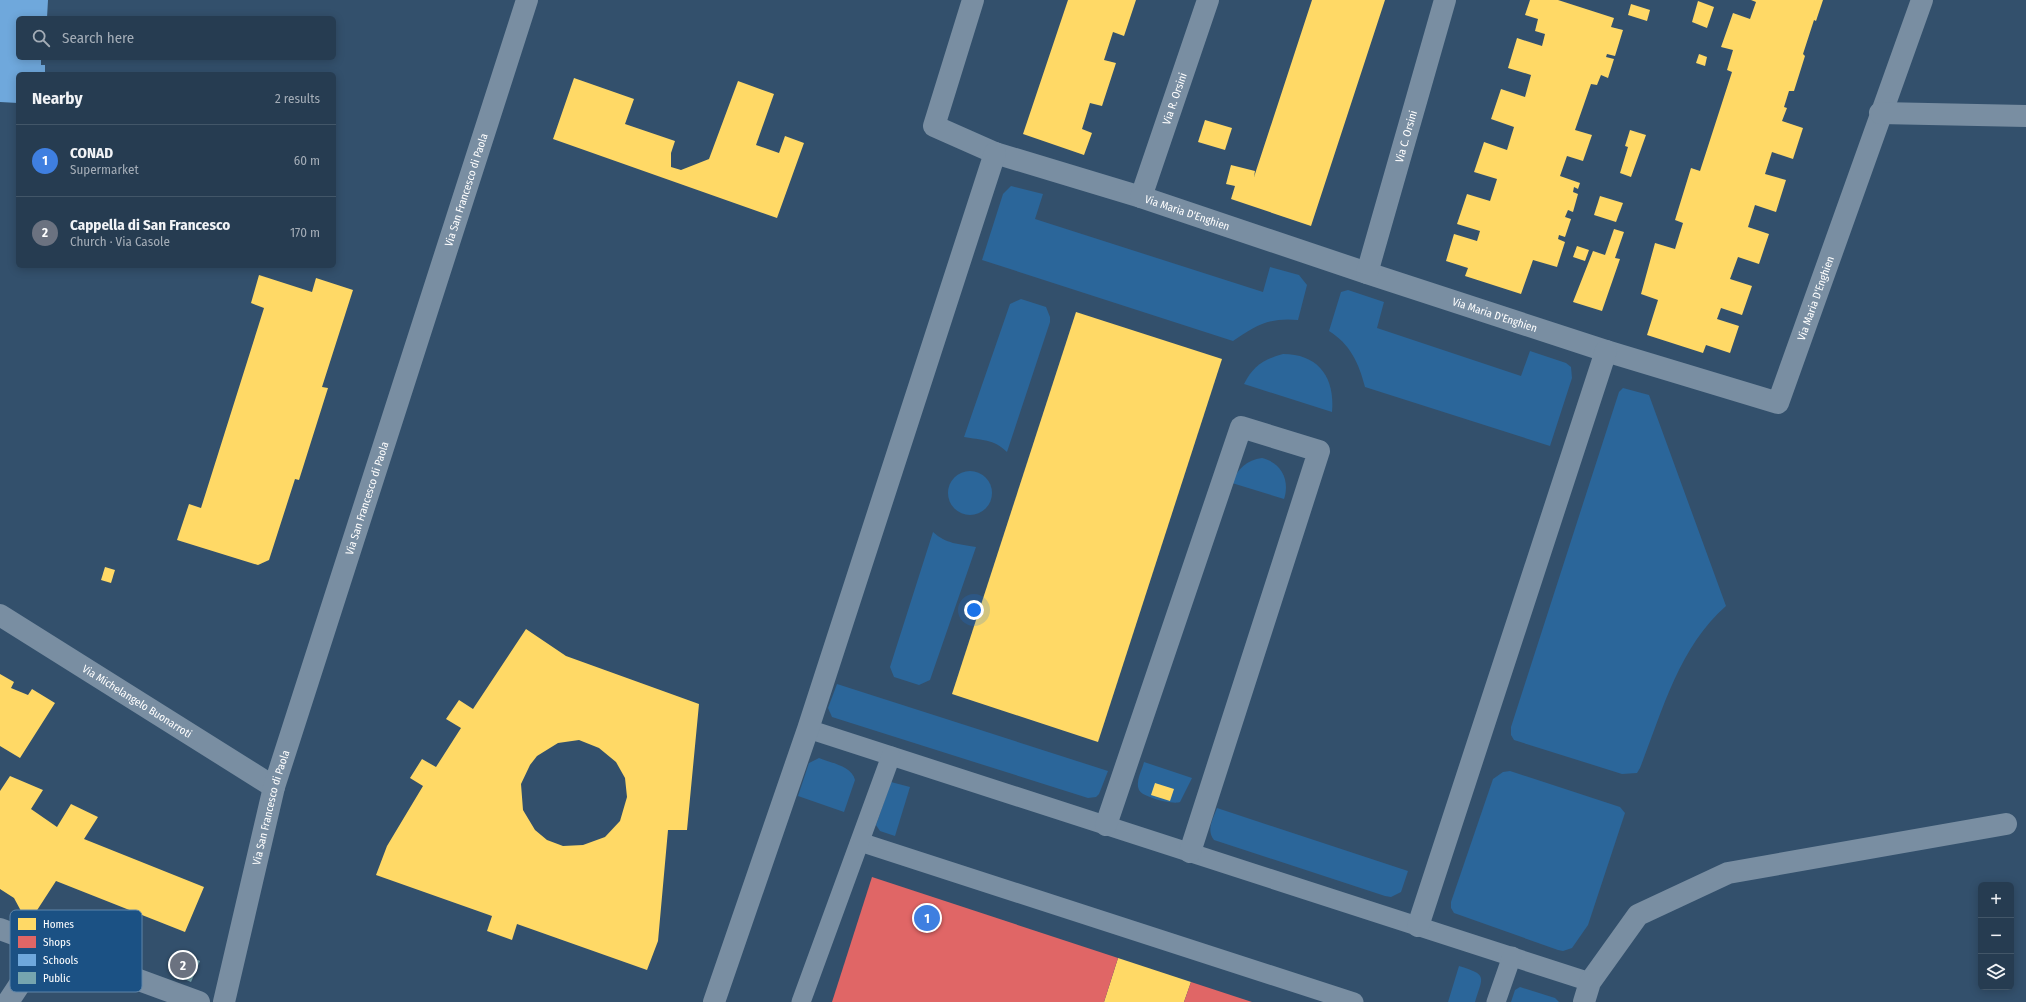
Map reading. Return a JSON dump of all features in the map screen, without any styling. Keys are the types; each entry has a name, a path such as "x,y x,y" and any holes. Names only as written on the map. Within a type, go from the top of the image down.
{"street":[{"name":"Via San Francesco di Paola","path":"224,1002 274,787 527,0"},
{"name":"Via Maria D'Enghien","path":"973,0 934,126 994,153 1140,196 1366,273 1606,351 1778,403 1880,113 1922,0"},
{"name":"Via R. Orsini","path":"1140,196 1208,0"},
{"name":"Via C. Orsini","path":"1366,273 1445,0"},
{"path":"1880,113 2026,116"},
{"path":"714,1002 808,729 994,153"},
{"path":"1418,926 1606,351"},
{"path":"1106,825 1241,427 1319,451 1190,852"},
{"name":"Via Michelangelo Buonarroti","path":"0,615 274,787"},
{"path":"1584,1002 1590,982 1638,915 1728,873 2006,824"},
{"path":"0,929 10,933"},
{"path":"142,981 199,1002"},
{"path":"8,1002 15,992"}],"lane":[{"path":"808,729 1590,982"},
{"path":"801,1002 891,756"},
{"path":"860,842 1354,1002"},
{"path":"1496,1002 1512,956"}],"shaded area":[{"path":"1011,186 1043,194 1035,219 1263,292 1270,267 1299,275 1307,285 1298,320 1288,319 1271,321 1248,331 1233,341 982,260 1003,194"},
{"path":"1348,290 1384,302 1377,328 1521,376 1530,351 1566,363 1571,367 1572,378 1550,446 1365,387 1357,362 1353,355 1343,342 1329,331 1341,292"},
{"path":"1021,299 1046,307 1050,317 1050,322 1007,452 992,442 964,437 1010,304"},
{"path":"1283,354 1296,355 1306,358 1315,363 1322,370 1331,389 1332,412 1244,384 1251,372 1260,364 1270,358"},
{"path":"1623,388 1649,395 1726,606 1710,622 1684,661 1664,703 1637,773 1622,774 1514,740 1511,735 1511,727 1619,392"},
{"path":"1262,458 1275,464 1283,474 1286,486 1284,499 1232,483 1237,473 1243,466 1247,463"},
{"path":"966,471 974,471 986,477 992,489 992,497 986,509 974,515 966,515 954,509 948,497 948,489 954,477"},
{"path":"933,532 948,541 976,547 930,680 919,685 894,677 890,667"},
{"path":"837,684 1108,771 1099,794 1096,797 1088,798 832,717 828,708"},
{"path":"819,758 845,768 853,775 855,780 844,812 798,796 809,763"},
{"path":"1144,762 1192,778 1180,802 1176,803 1158,800 1141,793 1138,783"},
{"path":"1510,771 1620,807 1625,813 1588,925 1572,948 1563,951 1454,913 1451,908 1451,902 1493,779 1503,772"},
{"path":"891,782 910,787 895,836 880,831 876,825"},
{"path":"1217,808 1408,871 1401,892 1391,897 1385,896 1214,840 1210,828"},
{"path":"1459,966 1479,974 1481,978 1480,987 1475,1002 1448,1002"},
{"path":"1520,987 1555,998 1559,1002 1511,1002 1515,990"}],"building: Homes":[{"path":"1068,0 1136,0 1124,36 1113,32 1104,60 1116,63 1102,106 1090,103 1082,129 1092,133 1084,155 1023,134"},
{"path":"1312,0 1385,0 1311,226 1231,199 1235,186 1226,184 1231,165 1255,171 1254,177"},
{"path":"1530,0 1558,0 1614,18 1611,27 1623,30 1615,56 1607,54 1606,57 1614,59 1608,78 1601,75 1597,85 1591,84 1575,130 1592,135 1583,161 1567,156 1560,176 1580,183 1578,189 1574,187 1573,192 1578,194 1573,212 1568,210 1565,217 1571,219 1565,237 1559,235 1558,239 1565,242 1557,267 1533,260 1521,294 1465,276 1468,268 1446,261 1454,234 1477,241 1480,231 1457,224 1467,194 1490,201 1497,179 1474,172 1484,142 1507,150 1514,127 1491,119 1501,89 1525,97 1531,75 1508,68 1517,38 1542,46 1545,34 1535,31 1538,19 1525,15"},
{"path":"1751,0 1823,0 1816,21 1814,20 1803,54 1805,56 1794,91 1789,91 1784,107 1787,108 1782,121 1803,128 1793,159 1772,152 1765,174 1786,180 1776,212 1755,205 1748,227 1769,234 1759,264 1738,257 1730,279 1752,286 1742,315 1721,308 1717,319 1739,326 1730,353 1706,345 1703,353 1647,335 1658,300 1641,294 1655,243 1675,249 1683,223 1675,220 1691,168 1700,171 1732,72 1727,70 1733,50 1721,47 1733,13 1750,19 1756,2"},
{"path":"1698,1 1714,7 1707,28 1692,22"},
{"path":"1631,4 1650,10 1647,21 1628,15"},
{"path":"1699,54 1707,57 1705,66 1696,63"},
{"path":"574,78 634,99 625,124 675,141 671,153 671,167 681,170 709,159 738,81 774,94 756,145 779,153 785,136 804,143 777,218 553,139"},
{"path":"1205,120 1232,128 1225,150 1198,142"},
{"path":"1630,130 1646,135 1631,177 1620,173 1628,147 1625,146"},
{"path":"1600,196 1623,203 1616,222 1594,215"},
{"path":"1614,229 1624,232 1615,258 1620,259 1602,311 1573,302 1593,251 1605,255"},
{"path":"1577,246 1589,250 1585,261 1573,257"},
{"path":"259,275 312,292 316,278 353,290 322,387 328,388 299,480 295,479 269,560 258,565 177,540 189,504 201,508 264,308 251,303"},
{"path":"1076,312 1222,359 1098,742 952,694"},
{"path":"105,567 115,570 111,583 101,580"},
{"path":"526,629 566,656 699,704 687,830 668,830 658,941 647,970 517,924 512,940 487,931 492,916 376,875 387,846 423,786 410,778 422,759 436,767 461,728 446,719 459,700 473,709","holes":["579,740 599,748 616,762 625,778 627,797 620,821 605,837 583,845 563,846 547,840 535,830 523,810 521,784 530,765 537,756 558,743"]},
{"path":"0,674 14,682 11,688 28,695 32,689 55,703 20,758 0,746"},
{"path":"10,776 43,790 31,809 57,827 71,804 98,817 84,839 204,887 185,932 142,915 142,910 129,910 56,881 37,910 20,910 14,898 0,889 0,791"},
{"path":"1155,783 1174,789 1170,801 1151,795"},
{"path":"1118,958 1191,982 1184,1002 1104,1002"}],"building: Shops":[{"path":"872,877 1118,958 1104,1002 832,1002"},
{"path":"1191,982 1252,1002 1184,1002"}],"building: Schools":[{"path":"0,0 48,0 47,16 16,16 16,60 41,60 41,65 45,65 45,72 16,72 16,103 0,102"}],"building: Public":[{"path":"182,953 200,961 191,982 173,974"}],"place":[{"name":"CONAD","path":"927,918"},
{"name":"Cappella di San Francesco","path":"183,965"}]}
